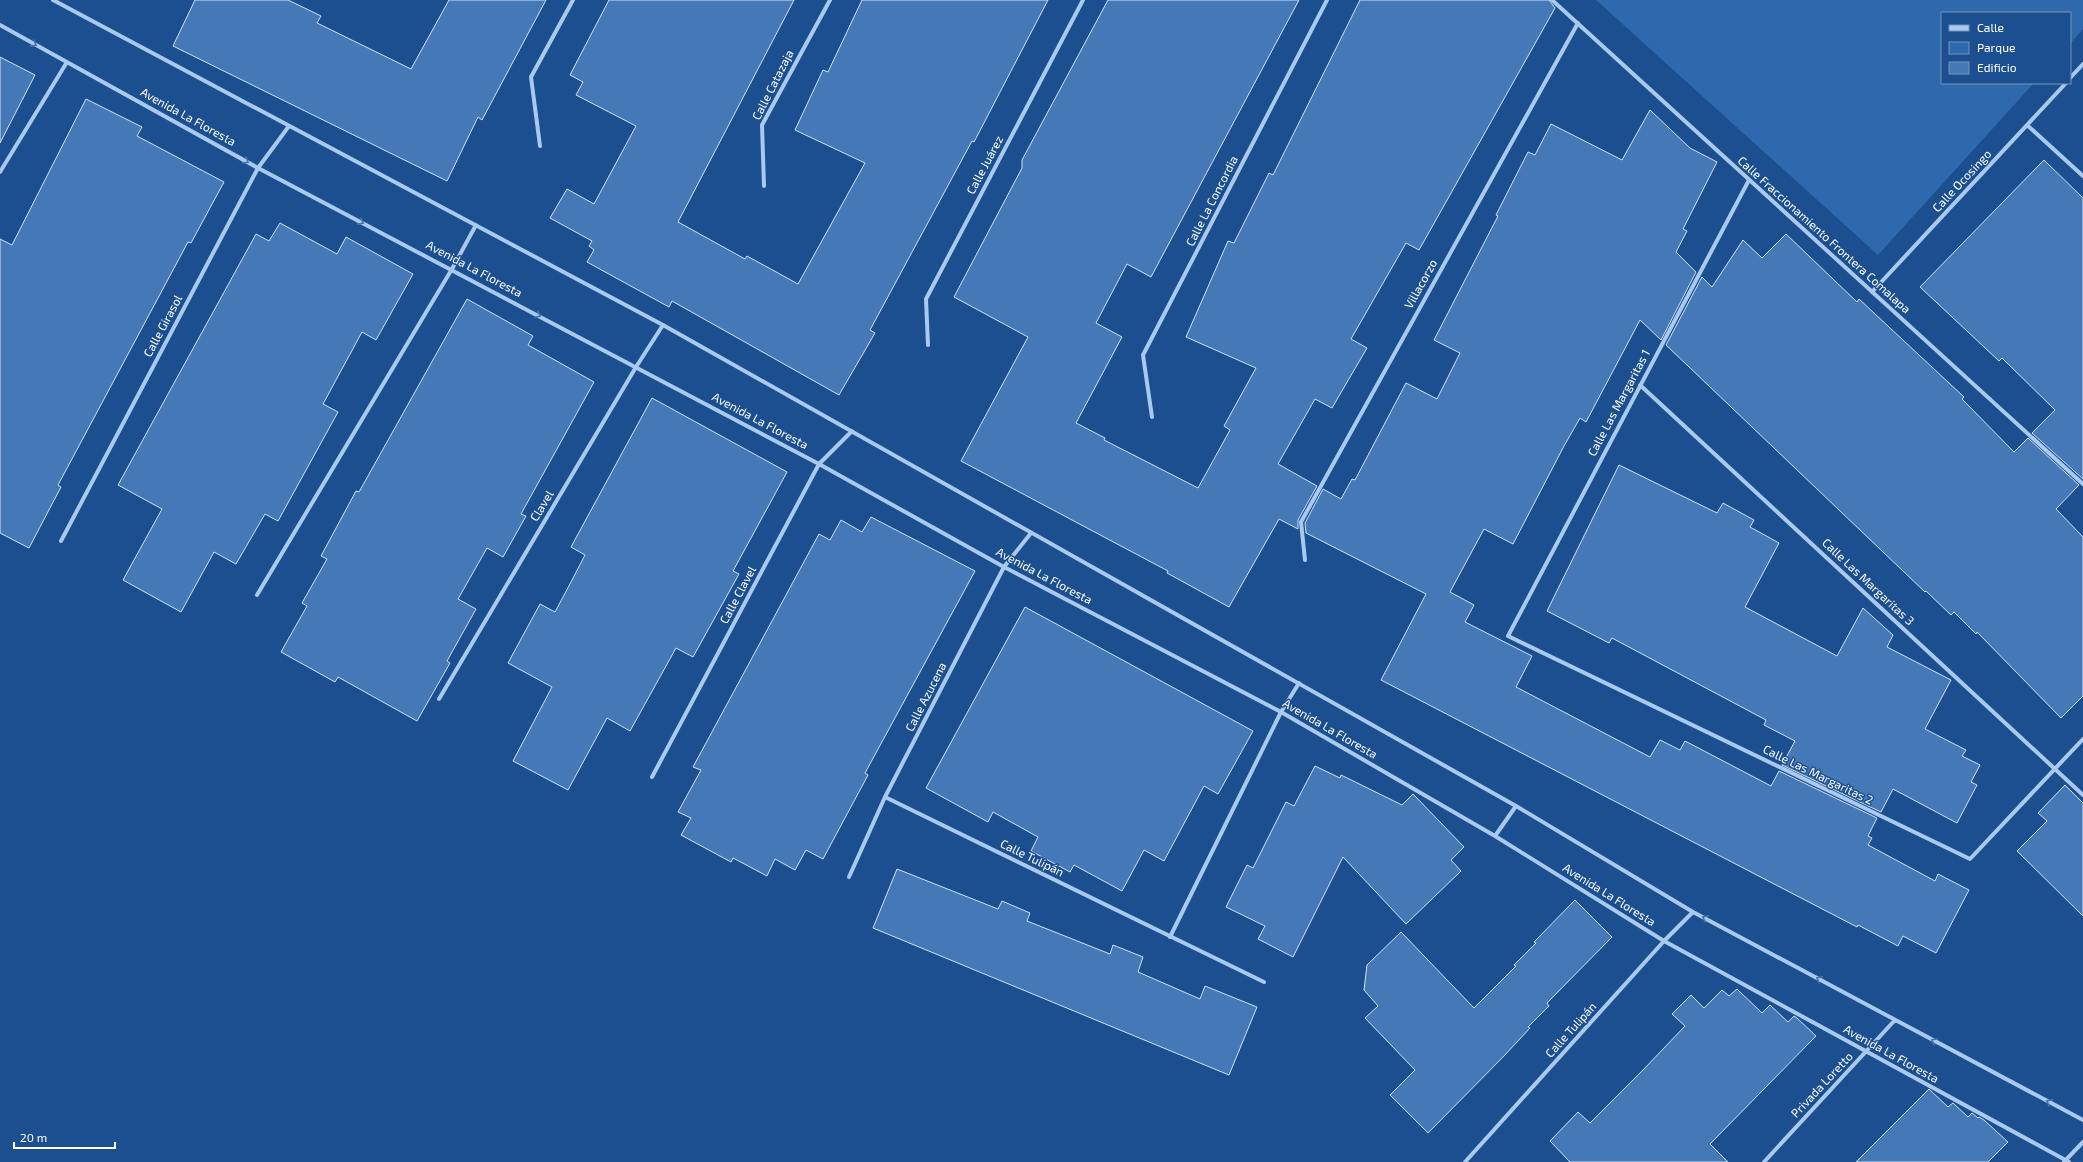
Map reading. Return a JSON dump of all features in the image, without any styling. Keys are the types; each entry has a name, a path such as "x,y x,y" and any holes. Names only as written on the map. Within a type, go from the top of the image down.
{"street":[{"name":"Avenida La Floresta","path":"53,0 663,325 1516,806 1693,912 2083,1120"},
{"path":"540,146 531,77 573,0"},
{"name":"Calle Catazaja","path":"764,186 762,125 830,0"},
{"name":"Calle Juárez","path":"928,345 926,299 1084,0"},
{"name":"Calle La Concordia","path":"1152,417 1143,355 1327,0"},
{"name":"Calle Fraccionamiento Frontera Comalapa","path":"1552,0 2083,484"},
{"name":"Villacorzo","path":"1306,560 1301,522 1578,24"},
{"name":"Avenida La Floresta","path":"0,25 258,168 452,269 819,464 1004,567 1281,712 1495,836 1664,941 2066,1161"},
{"path":"0,172 67,62"},
{"path":"2071,77 2083,64"},
{"name":"Calle Ocosingo","path":"1872,292 2065,84"},
{"path":"2027,125 2083,176"},
{"name":"Calle Girasol","path":"61,541 258,168 289,126"},
{"name":"Calle Las Margaritas 1","path":"1508,636 1749,180"},
{"path":"257,595 452,269 476,225"},
{"name":"Clavel","path":"439,699 636,367 663,325"},
{"name":"Calle Las Margaritas 3","path":"1640,385 2083,795"},
{"name":"Calle Clavel","path":"652,777 819,464 852,431"},
{"name":"Calle Azucena","path":"849,876 885,797 1004,567 1031,533"},
{"name":"Calle Las Margaritas 2","path":"1508,636 1970,860 2083,739"},
{"path":"1170,937 1281,712 1299,683"},
{"name":"Calle Tulipán","path":"885,797 1264,982"},
{"path":"1495,836 1516,806"},
{"name":"Calle Tulipán","path":"1465,1162 1664,941 1693,912"},
{"name":"Privada Loretto","path":"1764,1162 1895,1020"},
{"path":"2066,1161 2083,1142"}],"green space":[{"path":"1596,0 2083,0 2083,29 2071,43 2071,12 1941,12 1941,84 2033,84 1878,255"}],"building":[{"path":"195,0 288,0 321,16 317,23 411,69 449,0 546,0 482,120 478,117 447,181 173,46"},
{"path":"609,0 794,0 678,222 745,259 747,256 798,284 865,163 795,130 823,70 828,72 862,0 1048,0 974,142 972,141 870,330 875,333 839,395 672,301 669,307 587,262 594,250 589,246 592,241 550,218 567,189 594,204 636,126 576,95 583,82 570,75"},
{"path":"1108,0 1299,0 1151,277 1127,264 1096,323 1122,337 1076,423 1105,438 1104,440 1198,488 1230,430 1224,426 1256,368 1186,337 1228,241 1234,243 1269,173 1273,175 1360,0 1549,0 1555,8 1419,250 1406,243 1351,339 1367,348 1332,408 1315,399 1278,464 1317,486 1298,520 1298,529 1279,519 1229,607 1167,573 1168,571 961,461 1028,337 954,297 1022,168 1022,160"},
{"path":"0,57 35,75 0,143"},
{"path":"86,99 142,127 137,136 224,182 191,243 188,242 58,485 61,487 29,548 0,533 0,239 12,245"},
{"path":"1650,110 1690,148 1717,162 1683,229 1687,231 1676,252 1696,272 1661,340 1640,320 1586,422 1580,418 1564,446 1513,544 1484,529 1450,592 1474,605 1465,622 1532,656 1516,687 1650,757 1660,740 1680,750 1685,741 1771,786 1779,771 1877,818 1868,836 1872,838 1868,845 1935,881 1938,874 1969,890 1936,953 1903,936 1898,946 1858,925 1857,927 1381,680 1426,594 1306,533 1305,523 1323,489 1341,499 1352,479 1355,480 1406,383 1437,399 1460,353 1434,340 1498,216 1496,215 1528,152 1535,155 1551,124 1622,160"},
{"path":"2044,160 2083,198 2083,479 2032,433 2055,410 2002,358 1999,361 1920,287"},
{"path":"280,223 337,254 346,237 413,274 376,340 362,332 323,404 338,412 278,521 265,514 236,564 214,552 181,612 123,580 162,509 118,485 256,234 269,241"},
{"path":"1786,234 1857,302 1859,299 1964,397 1962,399 2014,452 2028,438 2079,485 2056,509 2083,537 2083,696 2061,718 1977,632 1976,634 1954,612 1951,615 1926,591 1925,592 1666,345 1702,277 1712,287 1743,240 1762,258"},
{"path":"467,299 533,336 528,345 594,382 521,514 526,516 503,557 487,548 458,599 476,609 447,661 450,663 417,721 338,677 335,682 281,652 307,606 302,603 327,559 321,556 356,491 359,492"},
{"path":"652,398 787,472 733,571 739,574 693,657 676,648 630,731 607,718 568,790 513,761 552,687 508,663 540,604 555,612 585,555 571,547"},
{"path":"1619,465 1717,513 1723,503 1754,520 1750,527 1779,543 1745,607 1837,656 1863,608 1893,635 1887,647 1951,680 1925,729 1966,750 1962,756 1980,765 1971,782 1977,785 1957,823 1893,789 1881,812 1782,765 1795,741 1764,725 1766,720 1612,638 1609,643 1547,611"},
{"path":"871,517 975,571 865,773 868,775 823,859 806,850 795,870 775,859 767,876 733,858 731,862 681,835 691,818 678,812 701,770 693,767 819,534 830,540 841,520 862,532"},
{"path":"1025,607 1253,731 1218,794 1204,786 1164,861 1144,850 1122,891 1074,865 1070,872 1031,851 1038,837 993,812 988,822 926,788"},
{"path":"1315,766 1340,778 1341,775 1402,805 1413,794 1464,847 1451,860 1461,871 1406,924 1343,857 1293,957 1258,939 1265,926 1226,907 1247,865 1253,868 1286,802 1294,806"},
{"path":"2065,785 2083,803 2083,916 2017,851 2047,821 2038,813"},
{"path":"897,869 998,909 1002,901 1030,913 1027,921 1110,954 1113,945 1143,957 1138,972 1200,999 1205,986 1257,1007 1229,1075 873,928"},
{"path":"1575,900 1612,937 1547,1003 1549,1006 1528,1027 1530,1028 1503,1057 1428,1133 1390,1095 1415,1070 1365,1018 1378,1006 1364,990 1367,965 1401,932 1474,1008 1516,966 1514,965 1536,943 1534,942"},
{"path":"1737,989 1762,1013 1770,1005 1788,1022 1794,1016 1797,1018 1816,1036 1710,1144 1728,1162 1570,1162 1550,1141 1578,1112 1590,1123 1643,1070 1685,1026 1672,1014 1691,995 1704,1008 1722,990 1729,996"},
{"path":"1929,1089 1948,1107 1953,1103 1968,1117 1972,1113 1978,1118 1979,1117 1984,1120 2008,1142 1988,1162 1856,1162"}]}
